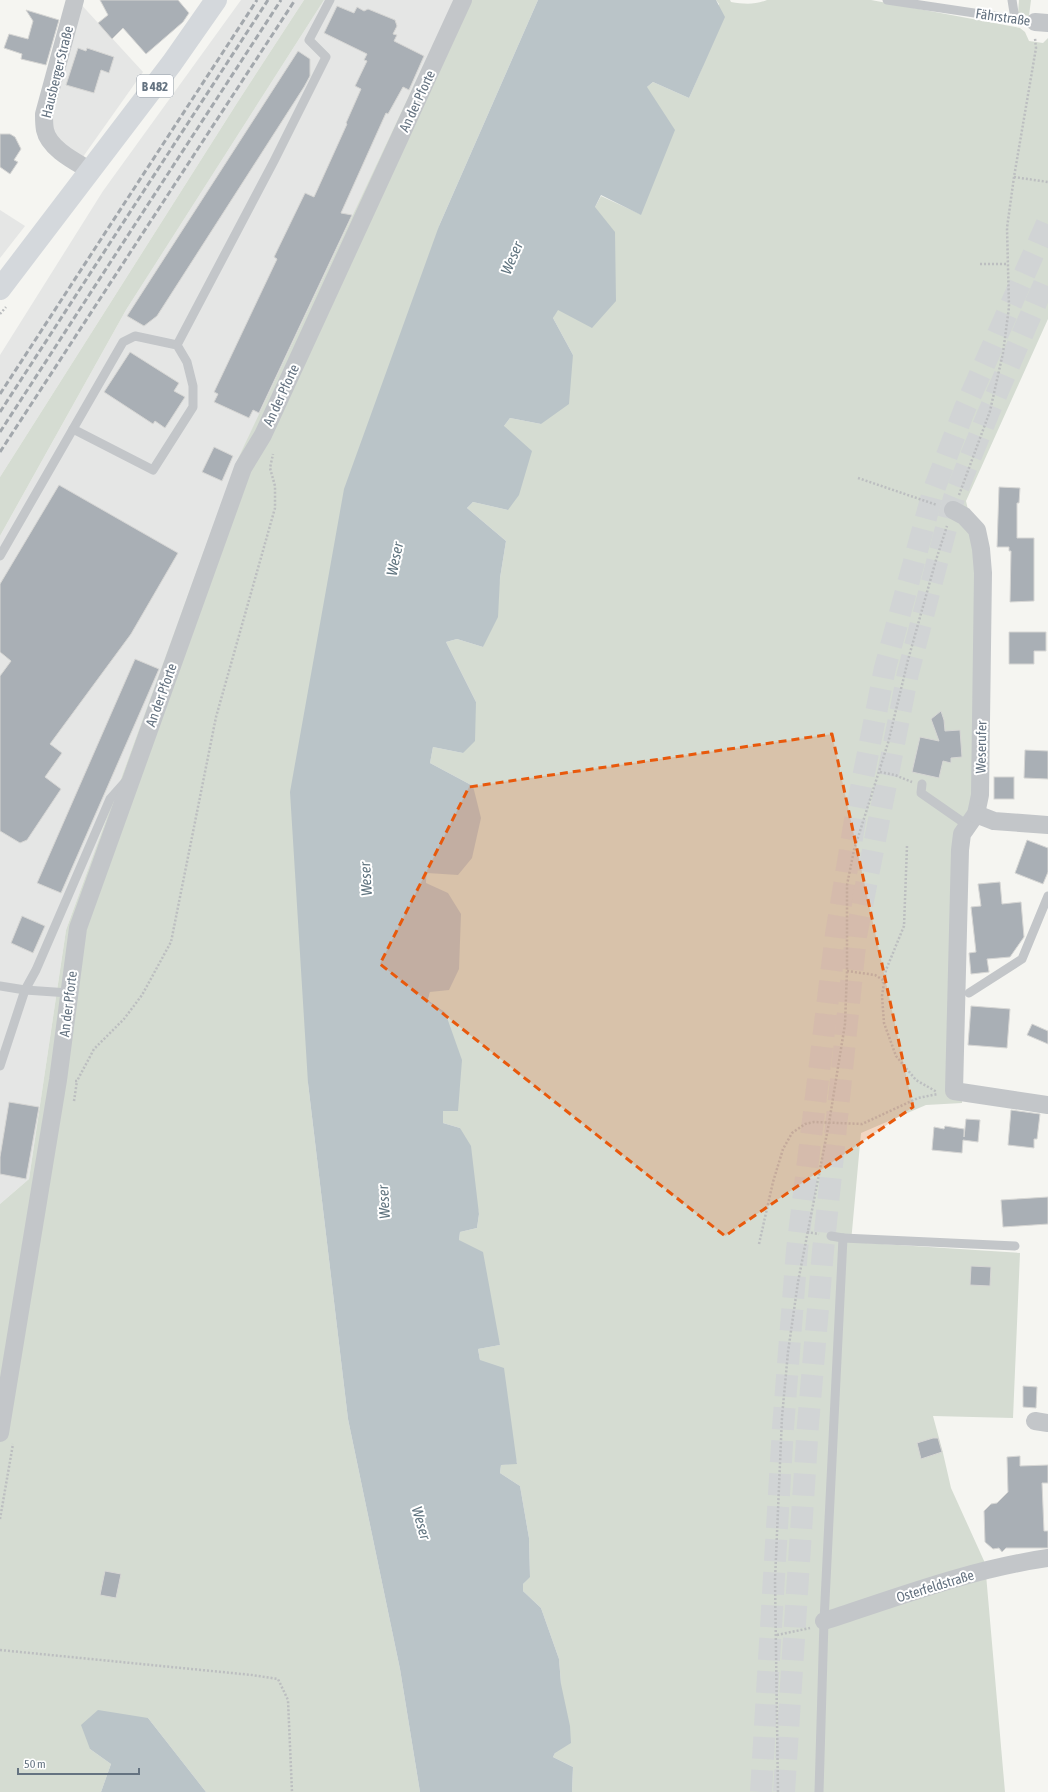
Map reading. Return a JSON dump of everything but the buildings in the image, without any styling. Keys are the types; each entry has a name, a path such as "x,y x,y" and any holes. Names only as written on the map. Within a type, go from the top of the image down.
{"main road":[{"name":"B 482","path":"0,289 172,63 216,0"}],"street":[{"name":"Hausberger Straße","path":"75,0 44,114 45,131 50,142 91,171"},
{"name":"An der Pforte","path":"0,1433 58,1080 78,928 243,468 263,435 463,0"},
{"name":"Weserufer","path":"953,510 964,516 977,530 981,549 982,572 980,795 972,820 962,834 960,850 954,1091 1048,1105"},
{"path":"972,820 1048,824"},
{"name":"Osterfeldstraße","path":"824,1621 961,1577 1019,1562 1048,1558"}],"lane":[{"path":"177,345 274,162 326,57 309,40 330,0"},
{"name":"Fährstraße","path":"887,0 1041,23"},
{"path":"1012,0 1015,19"},
{"path":"0,556 72,430 123,342 135,336 177,345 187,362 193,386 193,407 153,470 72,430"},
{"path":"0,1066 25,990 36,970 110,799 132,774"},
{"path":"922,785 921,792 972,820"},
{"path":"969,993 1022,959 1048,896"},
{"path":"0,986 25,990 69,993"},
{"path":"831,1236 843,1238 1015,1246"},
{"path":"819,1792 824,1621 843,1238"}],"path":[{"path":"778,1792 775,1572 782,1417 788,1352 798,1282 829,1123 845,1024 847,971 847,885 854,850 880,772 936,560 990,410 995,392 1003,353 1009,306 1007,228 1014,177 1041,23"},
{"path":"1014,177 1048,182"},
{"path":"980,264 1007,264"},
{"path":"58,1080 77,1081 94,1049 124,1020 142,995 171,942 216,717 275,508 275,486 270,468 275,440 263,435"},
{"path":"858,478 953,510"},
{"path":"880,772 895,775 922,785"},
{"path":"758,1244 783,1149 792,1133 805,1124 814,1122 862,1124 918,1098 940,1094 916,1080 896,1056 884,1023 884,987 886,970 904,926 907,846"},
{"path":"847,971 875,975 883,980 884,987"},
{"path":"777,1635 813,1627 824,1621"},
{"path":"0,1650 252,1675 278,1680 288,1700 292,1792"}],"highlighted area":[{"path":"832,734 913,1107 725,1236 380,964 469,787"}],"shaded area":[{"path":"77,0 143,72 80,161 45,131"},
{"path":"241,0 304,0 0,477 0,355 103,191"},
{"path":"304,0 324,0 126,310 0,536 0,477"},
{"path":"324,0 454,0 236,464 66,930 29,1179 0,1204 0,536 126,310"},
{"path":"454,0 538,0 439,226 308,1083 348,1419 400,1669 420,1792 206,1792 148,1718 90,1749 111,1764 101,1792 0,1792 0,1204 29,1179 66,930 236,463"},
{"path":"716,0 730,0 731,2 749,4 767,0 871,0 1020,28 1025,32 1029,41 1043,43 1048,38 1048,319 966,501 981,567 979,812 960,841 962,1103 926,1105 861,1133 851,1242 1020,1253 1013,1418 933,1416 951,1488 985,1563 1005,1792 572,1792 573,1767 553,1757 555,1753 561,1684 559,1659 541,1608 523,1591 523,1584 530,1576 529,1538 520,1486 500,1473 501,1465 517,1463 480,1360 478,1349 500,1345 459,1240 460,1232 477,1228 479,1214 460,1128 443,1123 442,1111 458,1110 445,1012 428,1000 430,992 426,883 427,873 473,786 430,763 433,747 463,753 476,702 446,642 457,639 483,647 500,578 506,541 467,508 473,502 508,510 504,426 510,418 541,424 573,355 553,318 595,207 601,196 640,214 647,87 653,82 689,98 702,68 719,4"},
{"path":"1019,0 1031,0 1029,16 1018,14"},
{"path":"0,210 25,226 0,258"}],"water":[{"name":"Weser","path":"538,0 716,0 725,17 689,98 653,82 647,87 675,130 641,215 601,195 595,207 615,232 616,301 592,328 558,310 553,318 573,355 569,404 541,424 510,418 504,426 532,451 519,495 508,510 473,502 467,508 506,541 500,578 498,617 483,647 457,639 446,642 476,702 475,741 463,753 433,747 430,763 473,786 481,818 472,858 458,875 427,873 426,883 448,893 461,914 459,969 449,990 430,992 428,1000 445,1012 462,1060 458,1111 443,1111 443,1123 460,1128 471,1146 479,1214 477,1228 460,1232 459,1240 483,1252 500,1345 478,1349 480,1360 504,1368 517,1464 501,1465 500,1473 520,1486 529,1538 530,1577 523,1584 523,1591 541,1608 559,1659 561,1684 570,1726 571,1743 555,1753 553,1757 573,1767 572,1792 420,1792 400,1669 348,1419 308,1083 290,792 344,489 439,226"},
{"path":"98,1710 148,1718 206,1792 101,1792 111,1764 90,1749 81,1725"}],"tunnel":[{"path":"761,1792 783,1428 797,1250 836,934 857,808 885,668 933,492 965,408 1048,221"},
{"path":"784,1792 808,1424 823,1251 856,936 908,673 954,498 988,414 1048,275"}],"railway":[{"path":"0,394 257,0"},
{"path":"0,412 268,0"},
{"path":"0,432 281,0"},
{"path":"0,452 295,0"}]}
